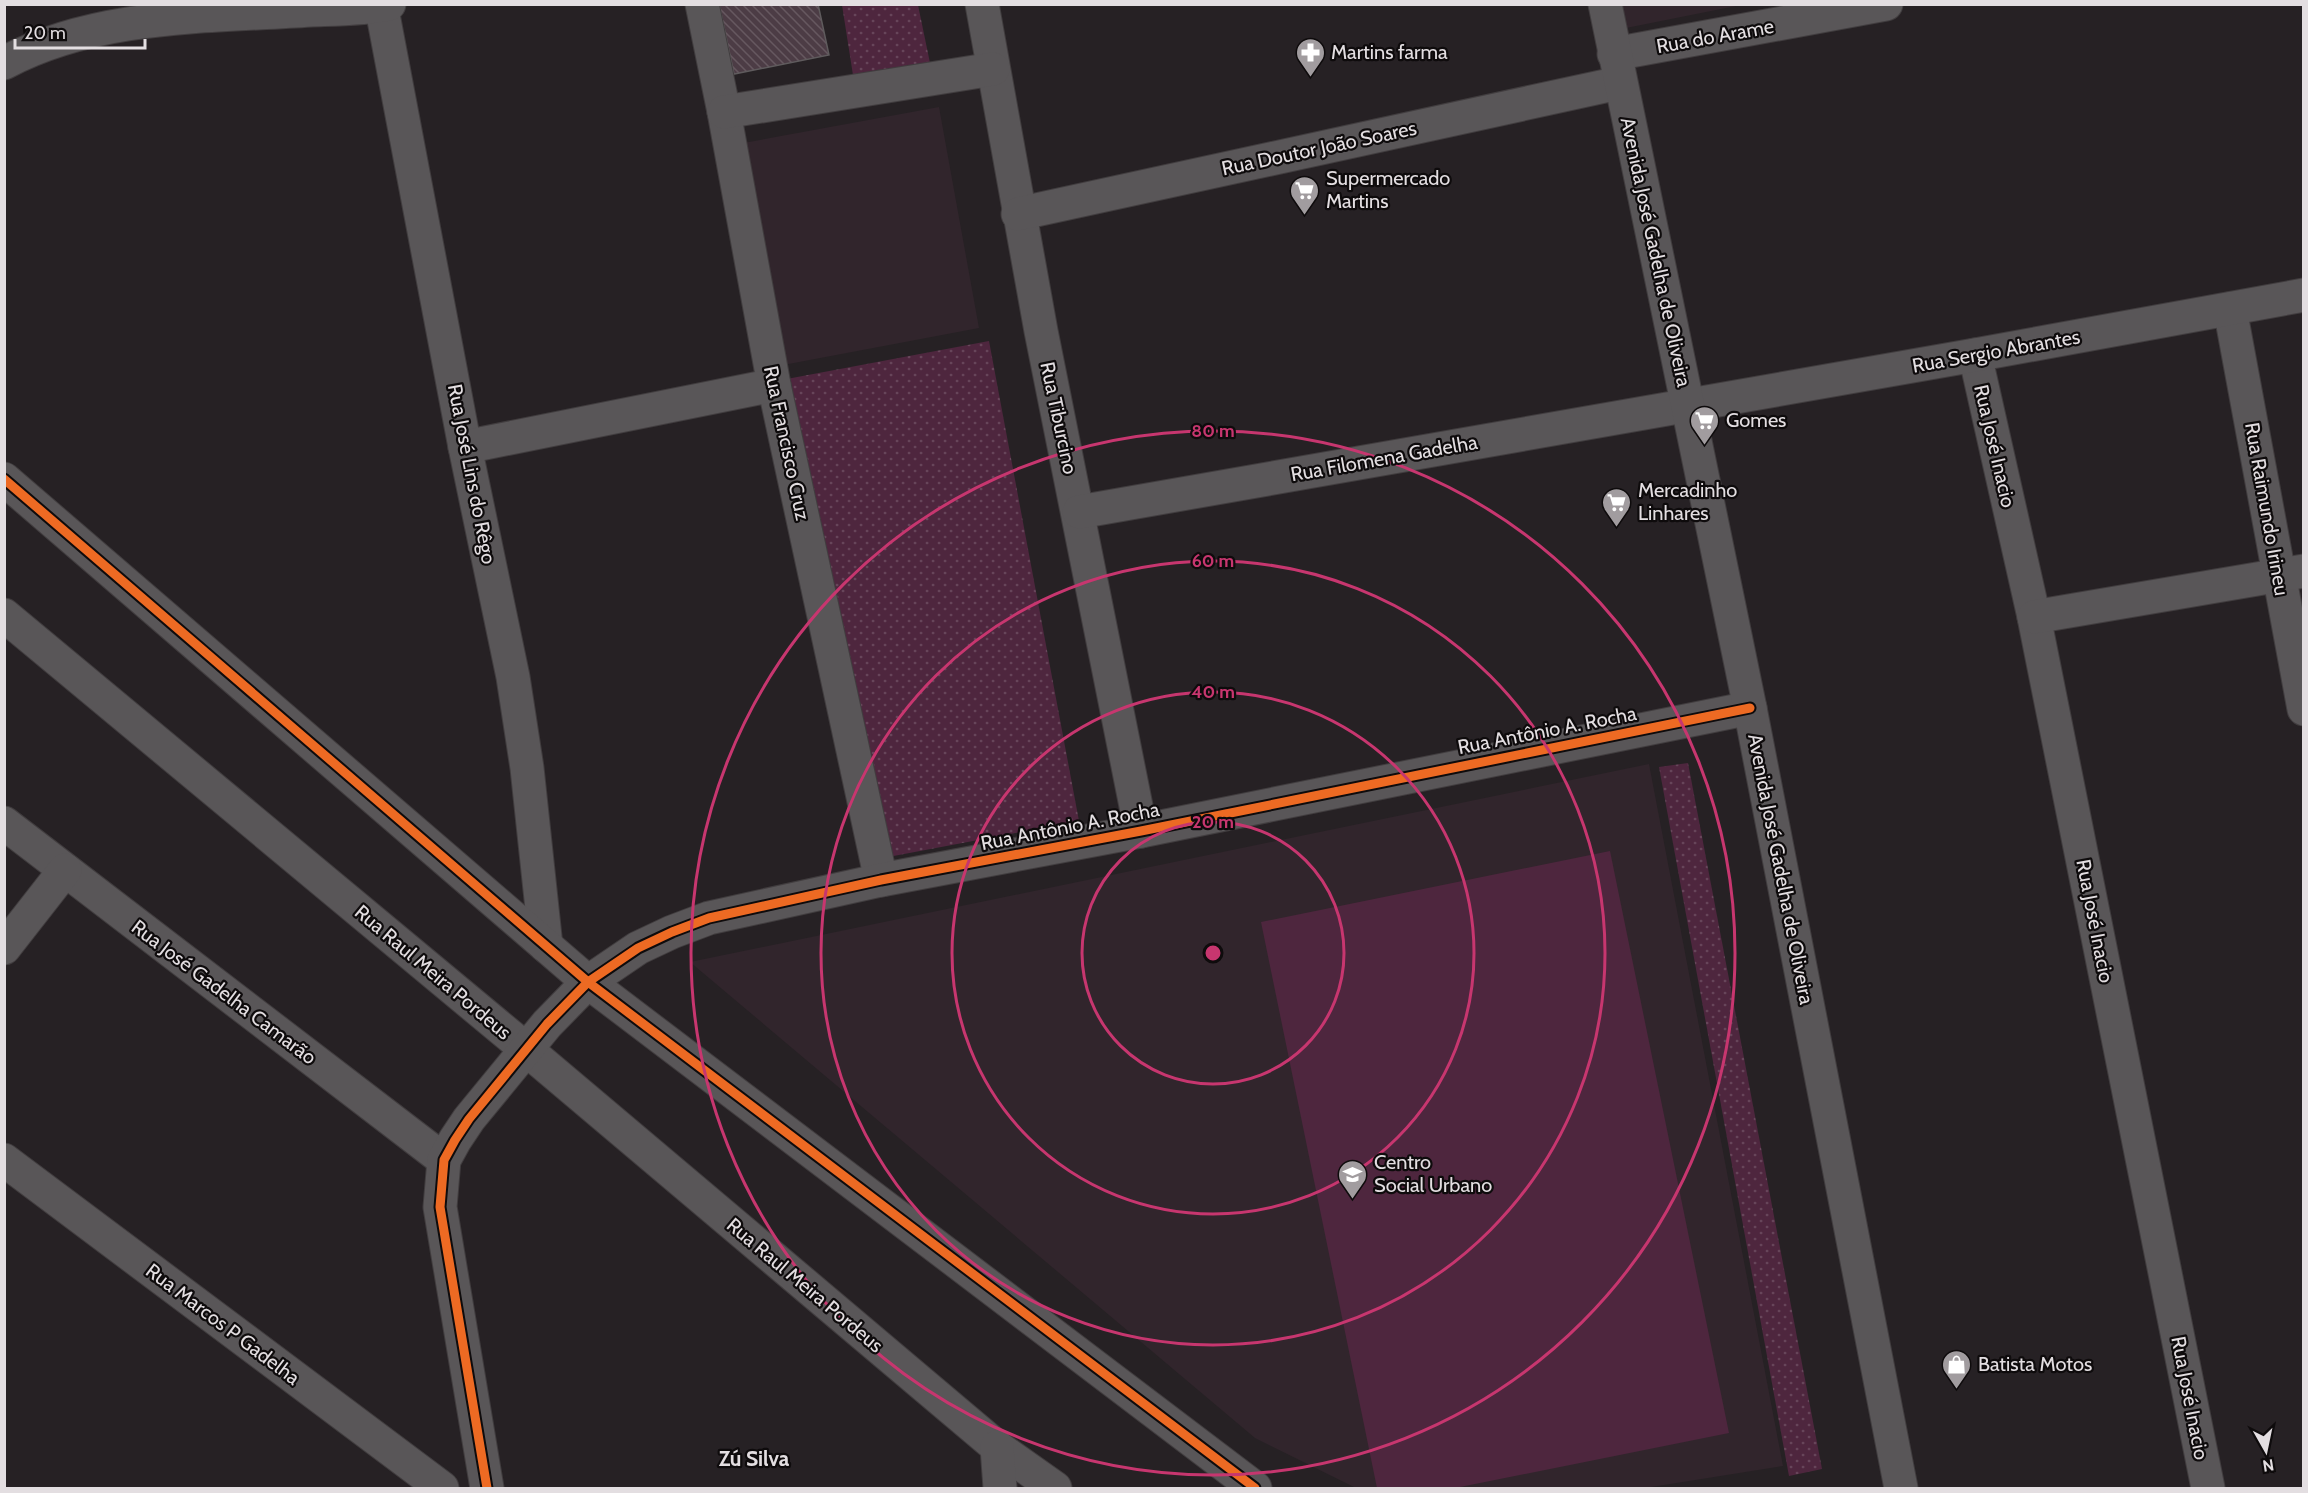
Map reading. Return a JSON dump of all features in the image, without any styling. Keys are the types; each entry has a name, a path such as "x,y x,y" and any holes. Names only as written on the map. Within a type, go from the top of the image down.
{"street":[{"name":"Rua Francisco Cruz","path":"702,4 774,385 881,880"},
{"name":"Rua Tiburcino","path":"982,4 1018,214 1141,831"},
{"name":"Avenida José Gadelha de Oliveira","path":"1605,4 1750,708 1901,1488"},
{"name":"Rua do Arame","path":"1617,68 1886,4"},
{"path":"4,63 27,51 84,31 140,22 384,5"},
{"name":"Rua José Lins do Rêgo","path":"384,5 465,447 513,677 527,768 546,946"},
{"name":"Rua Doutor João Soares","path":"1018,214 1617,68"},
{"path":"724,112 993,69"},
{"name":"Rua Sergio Abrantes","path":"1689,405 2304,295"},
{"name":"Rua Raimundo Irineu","path":"2230,309 2291,573 2304,709"},
{"name":"Rua José Inacio","path":"1975,355 2034,617 2208,1488"},
{"path":"465,447 774,385"},
{"name":"Rua Filomena Gadelha","path":"1079,512 1689,405"},
{"path":"4,479 588,982 1255,1488"},
{"path":"2034,617 2291,573"},
{"name":"Rua Raul Meira Pordeus","path":"4,615 527,1050 996,1447 1049,1486"},
{"name":"Rua Antônio A. Rocha","path":"444,1160 469,1119 547,1024 588,982 638,948 709,918 881,880 1141,831 1750,708"},
{"name":"Rua José Gadelha Camarão","path":"4,823 444,1160"},
{"path":"4,948 65,870"},
{"name":"Rua Marcos P Gadelha","path":"4,1160 442,1488"},
{"path":"444,1160 440,1207 487,1488"},
{"path":"996,1447 1000,1488"}],"shaded area":[{"path":"1606,4 1741,5 1611,31"},
{"path":"842,5 918,5 930,63 853,75"},
{"path":"939,107 979,328 778,366 738,144"},
{"path":"989,341 1079,821 867,861 776,381"},
{"path":"1688,763 1822,1469 1789,1476 1659,767"},
{"name":"Centro Social Urbano","path":"1649,764 1783,1466 1645,1488 1356,1488 1255,1438 690,962"},
{"path":"1610,851 1729,1433 1455,1488 1377,1488 1261,922"}],"building":[{"path":"719,4 818,4 829,55 734,74"}],"cycle path":[{"path":"4,479 588,982 1255,1488"},
{"path":"487,1488 440,1207 444,1160 469,1119 547,1024 588,982 638,948 709,918 881,880 1141,831 1750,708"}],"place":[{"name":"Martins farma","path":"1310,78"},
{"name":"Supermercado Martins","path":"1305,216"},
{"name":"Gomes","path":"1705,446"},
{"name":"Mercadinho Linhares","path":"1617,528"},
{"name":"Centro Social Urbano","path":"1353,1200"},
{"name":"Batista Motos","path":"1957,1390"}],"district":[{"name":"Zú Silva","path":"754,1459"}]}
